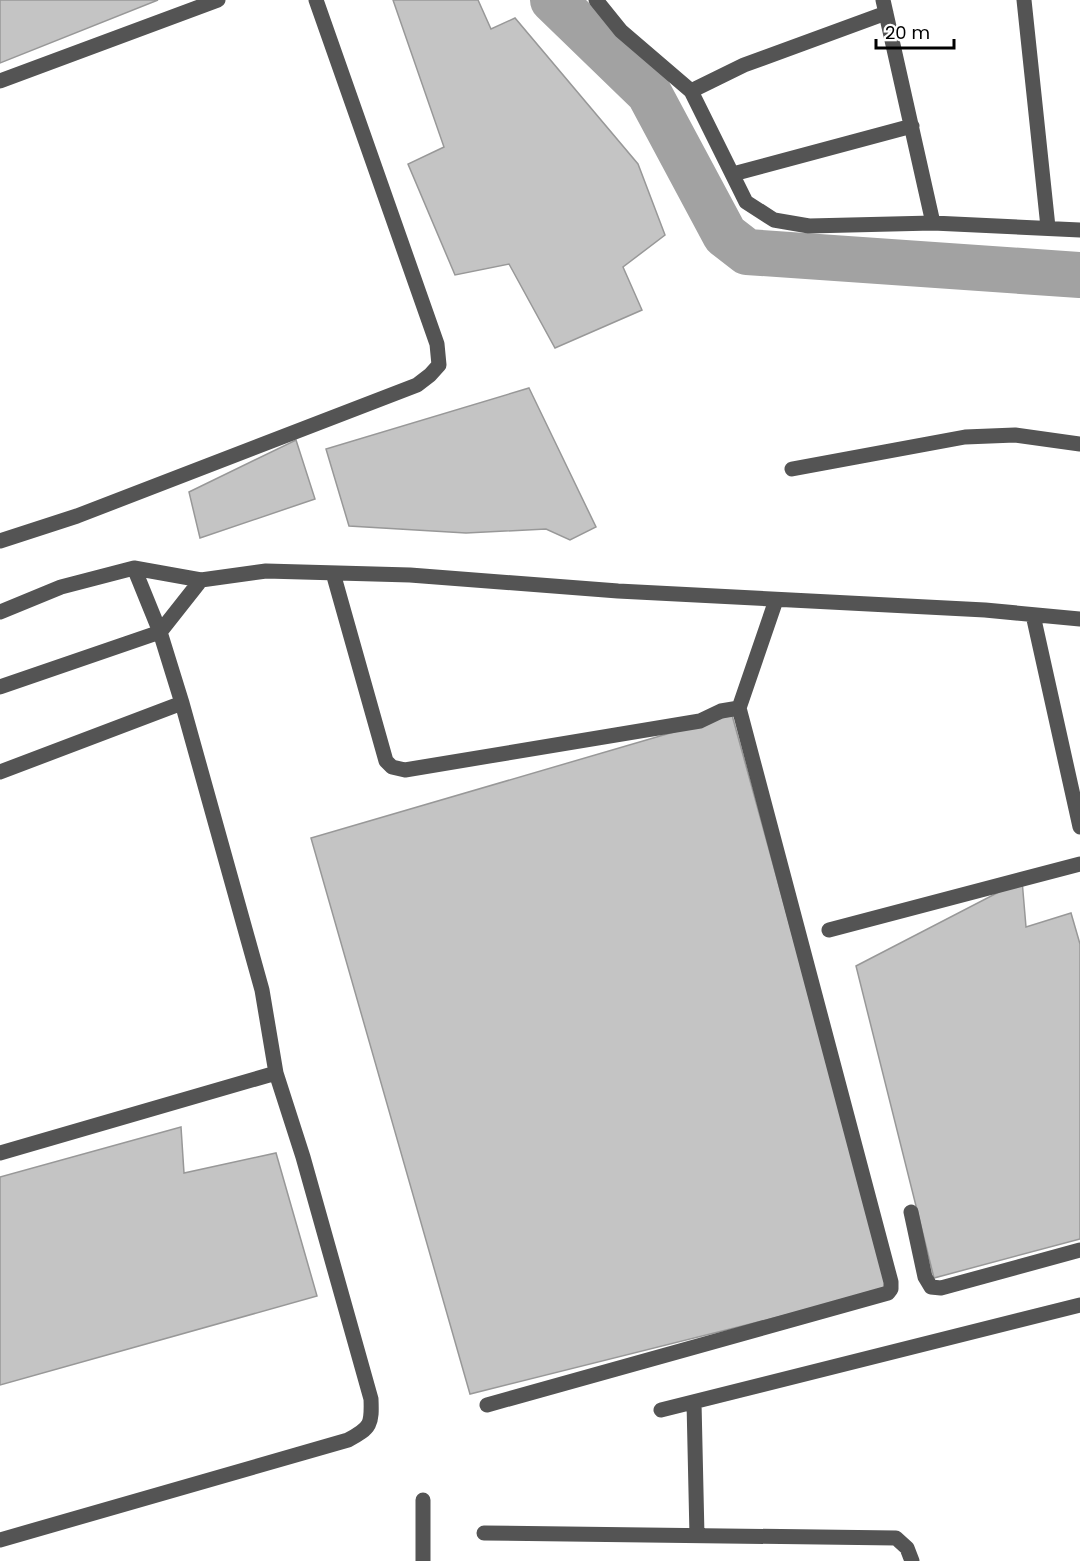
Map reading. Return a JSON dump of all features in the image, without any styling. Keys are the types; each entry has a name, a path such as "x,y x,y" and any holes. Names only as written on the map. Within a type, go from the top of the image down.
{"street":[{"path":"0,81 218,0"},
{"path":"0,541 77,516 417,385 439,365 437,344 316,0"},
{"path":"596,0 621,31 691,91 746,202 774,220 809,226 933,223 1080,230"},
{"path":"1024,0 1048,227"},
{"path":"691,91 744,65 885,6 933,223"},
{"path":"733,174 912,126"},
{"path":"792,469 965,437 1015,435 1080,444"},
{"path":"0,1540 348,1440 362,1432 371,1420 371,1399 303,1157 276,1073 262,990 182,703 160,632 134,568"},
{"path":"0,612 61,587 134,568 201,580 266,571 410,575 618,591 985,610 1080,619"},
{"path":"333,573 386,761 392,767 405,770 700,721 721,711 739,708"},
{"path":"0,687 160,632 201,580"},
{"path":"487,1405 888,1293 891,1289 739,708 776,600"},
{"path":"1033,615 1080,827"},
{"path":"0,772 182,703"},
{"path":"829,930 1080,864"},
{"path":"0,1153 276,1073"},
{"path":"911,1212 925,1277 931,1287 941,1288 1080,1251"},
{"path":"661,1410 1080,1305"},
{"path":"694,1402 697,1536"},
{"path":"423,1500 423,1561"},
{"path":"484,1533 896,1538 907,1548 912,1561"}],"building":[{"path":"0,0 158,0 0,63"},
{"path":"393,0 478,0 491,29 515,18 638,164 665,235 623,267 642,310 555,348 509,264 455,275 408,164 444,147"},
{"path":"529,388 596,527 570,540 546,529 466,533 349,526 326,449"},
{"path":"296,440 315,499 200,538 189,492"},
{"path":"732,715 890,1289 470,1394 311,838"},
{"path":"1022,880 1026,927 1071,913 1080,944 1080,1239 934,1278 856,966"},
{"path":"181,1127 184,1173 276,1153 317,1296 0,1385 0,1177"}],"waterway":[{"path":"553,0 649,93 725,235 747,252 1080,275"}]}
